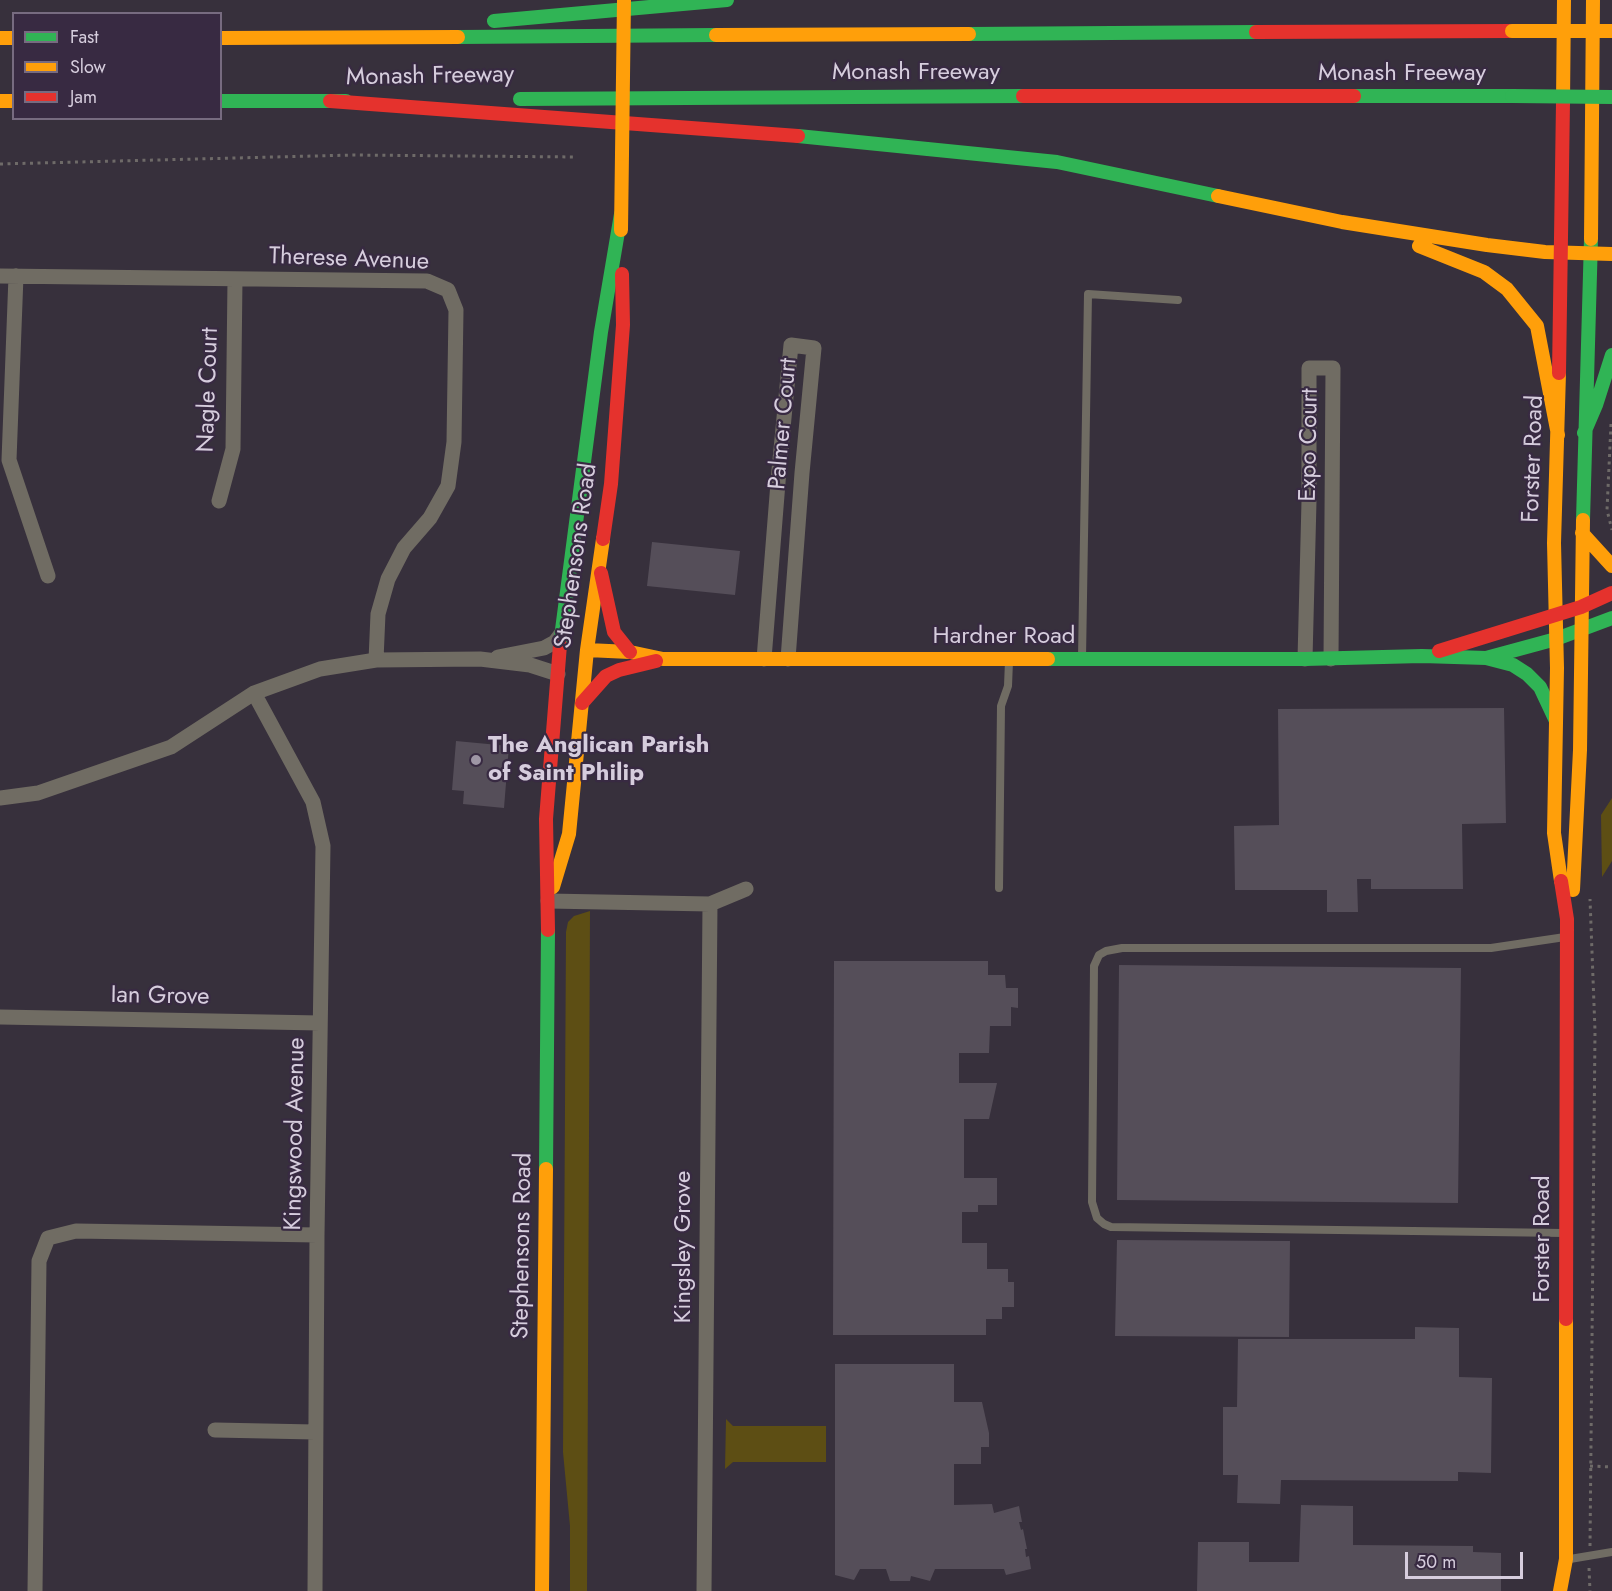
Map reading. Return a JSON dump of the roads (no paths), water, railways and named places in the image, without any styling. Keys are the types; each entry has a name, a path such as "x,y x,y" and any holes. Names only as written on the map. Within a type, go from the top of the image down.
{"main road":[{"name":"Stephensons Road","path":"548,901 566,849 587,650 611,484 622,325 624,0"},
{"path":"307,38 726,0"},
{"name":"Forster Road","path":"1560,1591 1566,1559 1567,919 1554,833 1556,639 1554,543 1558,435 1564,0"},
{"name":"Forster Road","path":"1567,919 1574,880 1580,750 1584,433 1590,314 1593,0"},
{"name":"Monash Freeway","path":"222,38 1612,31"},
{"name":"Monash Freeway","path":"222,101 837,96 1612,97"},
{"path":"330,101 763,132 1057,162 1342,222 1487,245 1559,253 1612,254"},
{"name":"Stephensons Road","path":"542,1591 548,901 546,819 561,633 601,332 621,214"},
{"path":"1342,222 1443,254 1484,272 1507,289 1537,326 1558,435"},
{"path":"1584,433 1596,405 1612,355"},
{"path":"1582,533 1612,566"},
{"path":"600,570 614,632 630,652"},
{"name":"Hardner Road","path":"1422,656 1581,607 1612,593"},
{"name":"Hardner Road","path":"587,650 630,652 663,659 1305,660 1422,656 1486,658 1582,631 1612,618"},
{"path":"558,674 587,650"},
{"path":"1486,658 1513,666 1527,674 1540,687 1556,722"},
{"path":"582,703 606,676 619,670 663,659"},
{"name":"Forster Road","path":"1566,1559 1575,1591"}],"street":[{"name":"Therese Avenue","path":"0,276 427,281 448,290 456,310 454,442 447,486 430,518 404,548 388,579 378,614 376,660"},
{"path":"16,276 9,460 48,576"},
{"name":"Nagle Court","path":"219,501 233,449 235,279"},
{"name":"Palmer Court","path":"765,659 778,470 790,345 814,348 788,659"},
{"name":"Expo Court","path":"1305,660 1310,501 1309,368 1333,368 1331,659"},
{"path":"778,470 802,473"},
{"path":"1310,501 1332,502"},
{"path":"480,659 544,648 555,642 561,633"},
{"path":"0,798 38,793 171,747 254,693 320,669 376,660 480,659 530,665 558,674"},
{"name":"Kingswood Avenue","path":"254,693 313,802 322,846 315,1591"},
{"path":"548,901 710,904 746,889"},
{"name":"Kingsley Grove","path":"704,1591 710,904"},
{"name":"Ian Grove","path":"0,1017 320,1023"},
{"path":"35,1591 39,1261 48,1238 76,1231 317,1235"},
{"path":"215,1430 315,1432"}],"lane":[{"path":"1082,659 1088,294 1178,300"},
{"path":"999,888 1001,706 1008,686 1009,659"},
{"path":"1565,1233 1111,1227 1097,1218 1092,1202 1094,966 1099,956 1106,951 1122,948 1491,948 1567,937"},
{"path":"1566,1559 1612,1552"}],"place":[{"name":"The Anglican Parish of Saint Philip","path":"476,760"}]}
